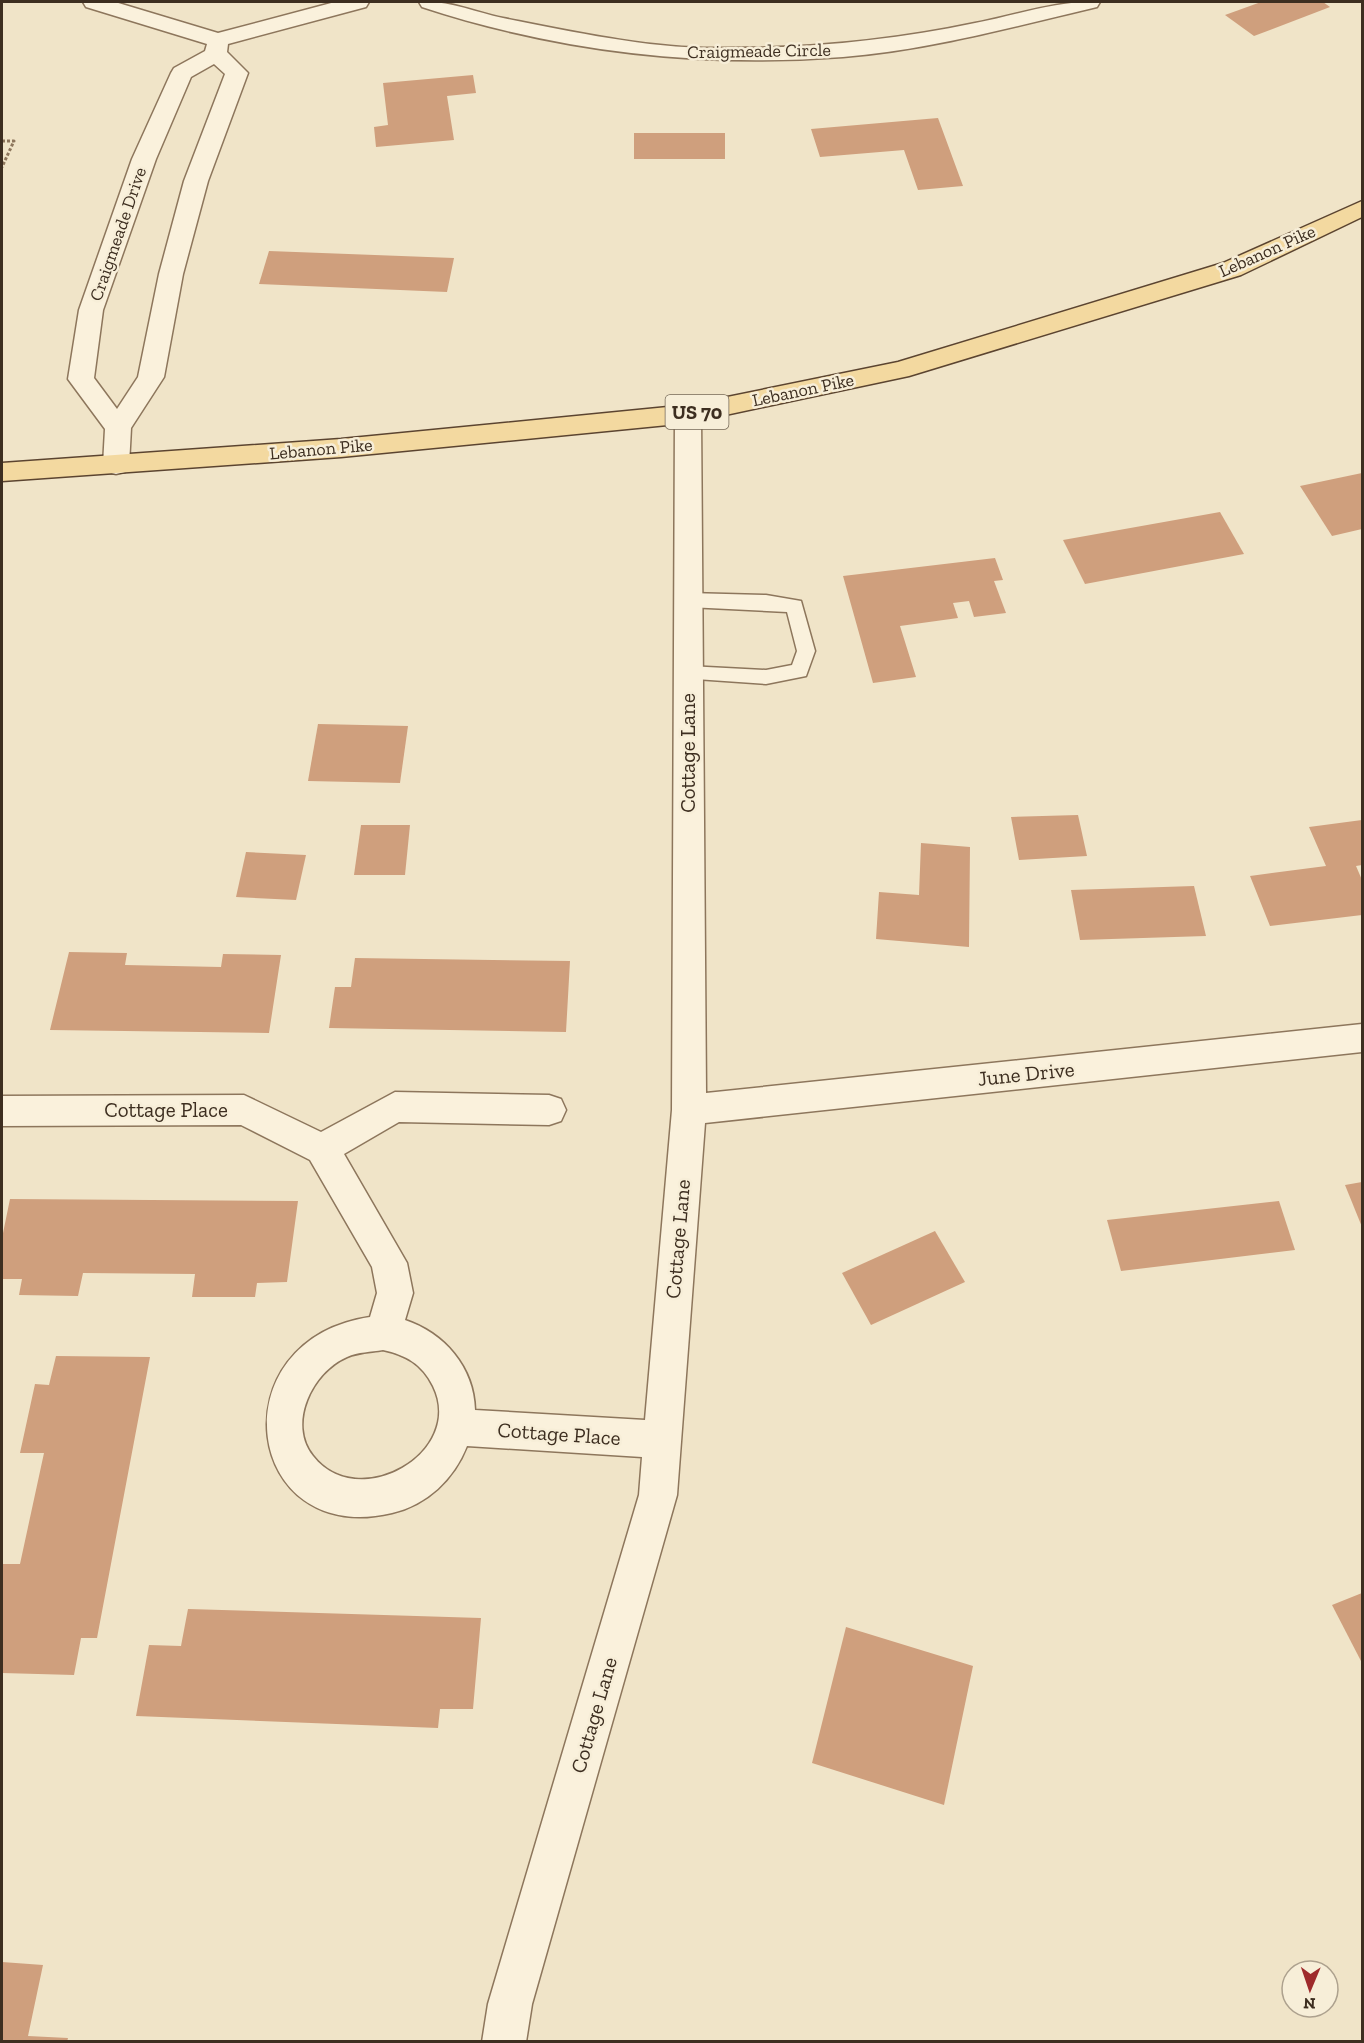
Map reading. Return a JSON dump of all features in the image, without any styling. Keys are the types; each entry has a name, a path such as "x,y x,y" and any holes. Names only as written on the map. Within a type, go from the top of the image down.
{"main road":[{"name":"Lebanon Pike","path":"2,472 341,448 688,414 900,370 1220,273 1362,208"}],"street":[{"path":"94,2 217,47 237,73 196,181 171,274 151,377 118,428 116,465"},
{"name":"Craigmeade Drive","path":"118,428 81,379 91,310 135,180 182,73 217,47 358,2"},
{"name":"Craigmeade Circle","path":"430,2 487,21 595,43 712,55 855,49 975,30 1089,2"},
{"name":"Cottage Lane","path":"504,2042 510,2004 658,1495 689,1110 688,414"},
{"name":"June Drive","path":"689,1110 1362,1038"},
{"path":"383,1333 395,1293 389,1263 322,1149 395,1107 549,1110"},
{"name":"Cottage Place","path":"2,1111 244,1110 322,1149"},
{"path":"383,1333 410,1339 432,1353 449,1374 457,1399 456,1427 445,1454 439,1462 426,1477 401,1493 372,1501 342,1499 316,1488 297,1469 285,1444 283,1417 291,1389 306,1366 328,1347 355,1335 383,1333"},
{"name":"Cottage Place","path":"456,1427 662,1440"}],"lane":[{"path":"688,600 766,602 795,606 806,651 799,671 766,677 688,673"}],"path":[{"path":"2,141 14,141 2,167"}],"building":[{"path":"1261,2 1323,2 1330,7 1254,36 1225,15"},
{"path":"473,75 476,93 447,96 454,140 376,147 374,127 388,125 383,83"},
{"path":"938,118 963,186 918,190 904,150 820,157 811,129"},
{"path":"634,133 725,133 725,159 634,159"},
{"path":"269,251 454,258 447,292 259,284"},
{"path":"1362,473 1362,529 1332,536 1300,486"},
{"path":"1220,512 1244,554 1085,584 1063,540"},
{"path":"995,558 1003,580 994,581 1006,613 974,617 969,601 953,603 958,618 900,626 916,677 873,683 843,576"},
{"path":"318,724 408,726 400,783 308,781"},
{"path":"1078,815 1087,856 1019,860 1011,817"},
{"path":"1362,820 1362,865 1356,866 1362,880 1362,915 1270,926 1250,876 1326,866 1309,827"},
{"path":"361,825 410,825 405,875 354,875"},
{"path":"921,843 970,847 969,947 876,939 879,892 919,895"},
{"path":"246,852 306,855 296,900 236,897"},
{"path":"1194,886 1206,936 1080,940 1071,890"},
{"path":"69,952 127,953 125,965 221,967 223,954 281,955 269,1033 50,1030"},
{"path":"355,958 570,961 566,1032 329,1028 335,987 351,987"},
{"path":"1362,1182 1362,1227 1345,1185"},
{"path":"10,1199 298,1201 287,1282 257,1283 255,1297 192,1297 195,1274 83,1273 78,1296 19,1295 22,1279 2,1279 2,1238"},
{"path":"1279,1201 1295,1250 1121,1271 1107,1220"},
{"path":"935,1231 965,1282 871,1325 842,1273"},
{"path":"56,1356 150,1357 97,1638 81,1638 74,1675 2,1673 2,1564 20,1564 44,1453 20,1453 35,1384 49,1385"},
{"path":"1362,1593 1362,1663 1332,1605"},
{"path":"188,1609 481,1618 473,1709 440,1709 438,1728 136,1716 149,1645 181,1646"},
{"path":"846,1627 973,1666 944,1805 812,1763"},
{"path":"2,1962 43,1965 28,2036 68,2038 67,2042 2,2042"}]}
